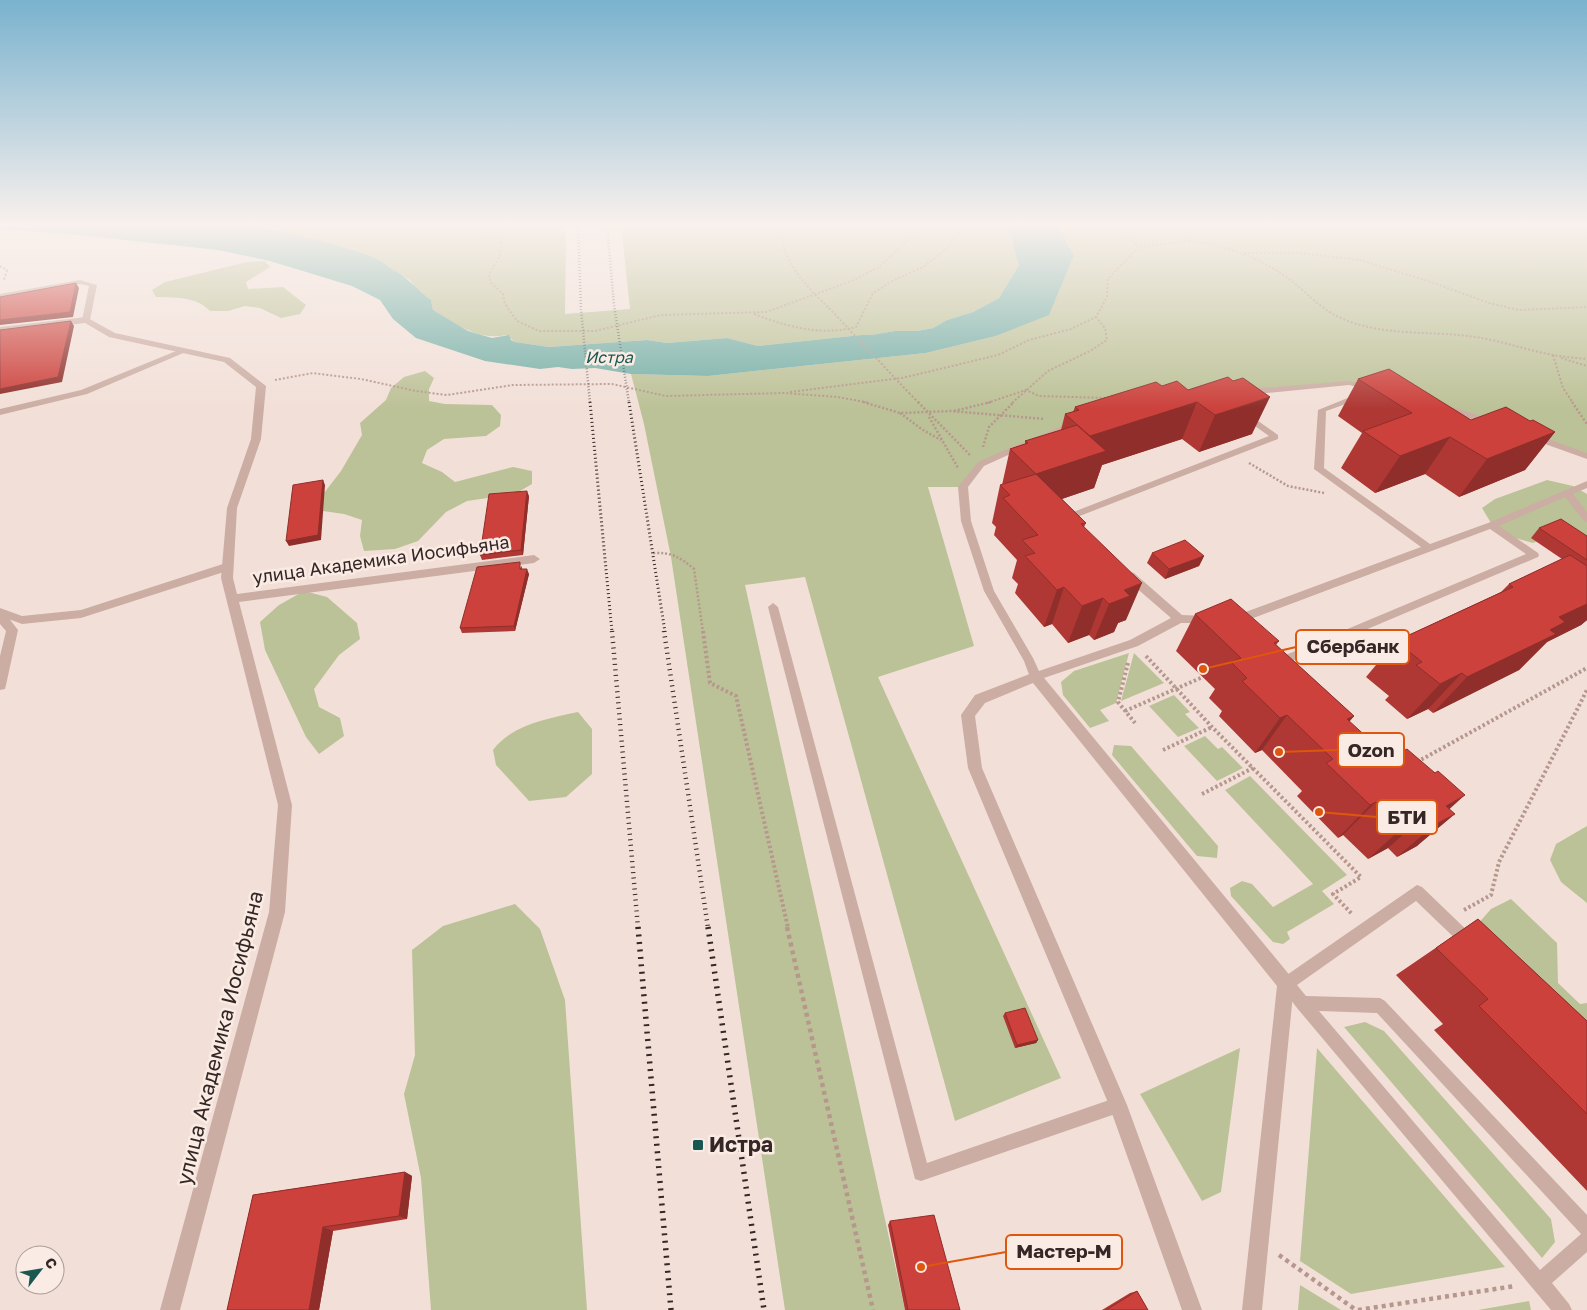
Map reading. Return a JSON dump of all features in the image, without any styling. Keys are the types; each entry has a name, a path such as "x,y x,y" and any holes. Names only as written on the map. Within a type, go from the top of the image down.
{"street":[{"path":"0,330 86,320 112,335 226,360 261,386"},
{"name":"улица Академика Иосифьяна","path":"170,1310 277,912 285,805 227,578 226,567 232,508 256,438 261,386"},
{"name":"улица Академика Иосифьяна","path":"233,599 534,559"},
{"path":"0,614 12,630 0,685"},
{"path":"1192,1310 1118,1106 975,768 968,715 980,699 1035,676 1286,984 1252,1310"}],"lane":[{"path":"0,296 56,286"},
{"path":"86,320 93,286"},
{"path":"0,412 84,392 184,351"},
{"path":"1241,392 1349,383 1373,393 1322,410 1319,469 1429,548"},
{"path":"1431,403 1492,429"},
{"path":"1073,525 1066,518 1275,437 1234,408"},
{"path":"1085,421 1068,425 981,464 963,487 966,521 989,591 1029,661 1035,676 1134,643 1179,619 1225,620 1491,525 1587,484"},
{"path":"1522,433 1587,456"},
{"path":"1567,493 1587,519"},
{"path":"1280,662 1534,555 1491,525"},
{"path":"0,614 22,620 81,614 226,567"},
{"path":"1122,569 1179,619"},
{"path":"773,607 921,1173 1118,1106"},
{"path":"1225,620 1247,632"},
{"path":"1481,954 1417,892 1286,984 1563,1310"},
{"path":"1302,1003 1380,1006 1587,1228"},
{"path":"1540,1282 1587,1240"}],"path":[{"path":"494,286 503,294 506,304 517,321 539,331 595,331 661,315 766,312 837,286"},
{"path":"807,286 926,412 981,464"},
{"path":"751,313 780,325 803,329 831,332 856,327 873,293 884,286"},
{"path":"784,393 902,378 998,355 1029,340 1071,329 1096,317 1107,297 1108,286"},
{"path":"1297,286 1318,305 1340,318 1364,327 1470,336 1587,366"},
{"path":"1443,286 1489,303 1519,310 1587,307"},
{"path":"981,464 981,453 989,427 999,415 1048,371 1090,351 1107,340 1104,328 1096,317"},
{"path":"1553,356 1587,359"},
{"path":"1553,356 1563,388 1587,424"},
{"path":"261,386 279,378 313,373 361,379 416,391 447,395 513,385 612,384 666,396 784,393 838,397 875,404 900,413 942,441"},
{"path":"900,413 951,411 984,404 1026,390 1039,396 1110,398"},
{"path":"951,411 989,416 1040,418 1068,425"},
{"path":"926,412 957,465 963,487"},
{"path":"1269,475 1288,486 1327,494"},
{"path":"653,553 670,551 694,569 710,683 736,696 873,1310"},
{"path":"1134,643 1212,727 1361,877 1333,894 1365,928"},
{"path":"1134,643 1118,702 1134,723"},
{"path":"1410,766 1587,668"},
{"path":"1125,711 1203,677"},
{"path":"1446,920 1491,895 1499,862 1587,690"},
{"path":"1163,750 1212,727"},
{"path":"1202,794 1253,768"},
{"path":"1279,1255 1357,1310 1540,1282"}],"green space":[{"path":"158,286 247,286 248,289 283,287 306,305 300,314 281,318 260,308 245,306 228,311 210,311 192,300 156,297 152,290"},
{"path":"414,286 565,286 565,314 630,309 628,286 1006,286 999,298 973,312 947,320 933,328 758,346 727,338 667,343 647,340 549,347 515,342 506,335 486,336 450,321 433,310 431,300"},
{"path":"1061,286 1587,286 1587,456 1504,426 1349,383 1146,406 981,464 963,487 928,487 974,646 878,677 1061,1078 955,1121 805,577 745,585 905,1310 785,1310 671,557 644,424 631,374 708,376 926,353 996,336 1049,314"},
{"path":"425,371 434,378 429,389 429,401 445,404 492,405 501,415 500,426 486,436 444,439 427,450 422,463 442,472 455,482 513,467 532,471 532,484 515,494 467,501 446,512 418,541 395,549 364,551 360,536 362,520 344,514 323,511 321,497 341,471 362,435 360,423 386,400 391,388 404,377"},
{"path":"1547,480 1573,486 1587,494 1587,542 1549,536 1533,543 1497,533 1482,508 1495,499"},
{"path":"304,591 327,597 357,623 360,639 339,655 314,689 319,707 340,718 344,736 319,754 306,737 265,650 260,622 279,605"},
{"path":"1129,653 1116,703 1100,710 1109,721 1090,728 1063,695 1061,682 1074,671"},
{"path":"1134,653 1164,683 1121,701"},
{"path":"1174,695 1190,712 1185,714 1199,728 1178,737 1149,706"},
{"path":"578,712 592,729 592,774 566,797 529,801 496,765 493,750 510,734 531,724"},
{"path":"1205,736 1218,749 1222,747 1243,768 1217,781 1184,746"},
{"path":"1114,745 1131,746 1218,846 1217,858 1197,856 1112,755"},
{"path":"1250,776 1347,875 1322,891 1334,904 1287,932 1290,939 1283,944 1273,942 1231,896 1230,888 1242,881 1252,884 1273,907 1313,884 1225,790"},
{"path":"1587,826 1587,903 1561,882 1550,860 1556,844"},
{"path":"1511,899 1557,943 1558,983 1580,1004 1587,1003 1587,1046 1476,926 1491,909"},
{"path":"515,904 540,929 565,1000 587,1310 431,1310 421,1178 404,1094 415,1055 412,950 443,926"},
{"path":"1365,1022 1384,1031 1551,1219 1555,1242 1542,1258 1344,1027"},
{"path":"1240,1048 1221,1192 1202,1201 1140,1094"},
{"path":"1317,1048 1505,1267 1351,1294 1300,1261"},
{"path":"1300,1285 1341,1310 1298,1310"},
{"path":"1529,1301 1531,1310 1478,1310"}],"water":[{"path":"352,286 414,286 431,300 433,310 468,331 492,338 509,335 511,340 515,342 549,347 647,340 667,343 727,338 758,346 933,328 947,320 973,312 999,298 1006,286 1061,286 1049,315 996,336 926,353 708,376 631,374 595,368 572,369 558,367 540,369 485,361 416,338 393,319 380,300"}],"building":[{"path":"59,286 75,286 70,312 0,320 0,297"},
{"path":"71,321 58,377 0,389 0,330"},
{"path":"1389,369 1471,420 1506,407 1530,421 1533,420 1555,432 1487,459 1450,437 1400,456 1363,431 1412,413 1358,379"},
{"path":"1228,377 1233,381 1243,378 1270,397 1215,415 1197,402 1090,436 1065,414 1079,410 1075,407 1156,382 1162,386 1177,381 1188,390"},
{"path":"1077,425 1106,451 1036,474 1010,449 1028,443 1025,441"},
{"path":"1036,474 1086,523 1081,524 1142,583 1124,590 1130,596 1109,604 1103,598 1082,606 1064,587 1057,590 1025,556 1035,553 1022,540 1038,535 1003,498 1010,495 1000,485"},
{"path":"323,480 318,535 286,541 293,485"},
{"path":"527,491 521,550 480,555 489,494"},
{"path":"1561,519 1587,536 1587,560 1539,528"},
{"path":"1185,540 1204,556 1169,569 1152,553"},
{"path":"1570,555 1587,566 1587,604 1559,617 1565,622 1550,630 1556,634 1467,677 1462,673 1440,684 1416,665 1422,662 1396,641 1513,587 1509,584"},
{"path":"520,562 520,569 527,569 514,626 460,628 477,567"},
{"path":"1231,599 1279,641 1274,643 1354,716 1347,719 1383,752 1391,757 1407,749 1435,773 1438,771 1465,795 1446,806 1455,814 1434,825 1424,816 1403,827 1376,802 1370,805 1326,763 1333,759 1287,715 1280,718 1242,681 1247,678 1231,662 1241,658 1195,614"},
{"path":"1478,919 1587,1021 1587,1114 1479,1006 1488,999 1436,948"},
{"path":"1025,1008 1038,1040 1017,1045 1005,1013"},
{"path":"405,1172 399,1216 323,1227 309,1310 227,1310 253,1195"},
{"path":"934,1215 960,1310 908,1310 890,1221"},
{"path":"1137,1291 1148,1310 1106,1310"}],"railway":[{"path":"580,286 590,403"},
{"path":"612,286 629,403"},
{"path":"590,402 612,632"},
{"path":"629,402 665,632"},
{"path":"612,631 638,928"},
{"path":"664,631 708,928"},
{"path":"638,927 671,1310"},
{"path":"708,927 764,1310"}],"place":[{"name":"Сбербанк","path":"1203,669"},
{"name":"Ozon","path":"1279,752"},
{"name":"БТИ","path":"1319,812"},
{"name":"Истра","path":"698,1145"},
{"name":"Мастер-М","path":"921,1267"}]}
